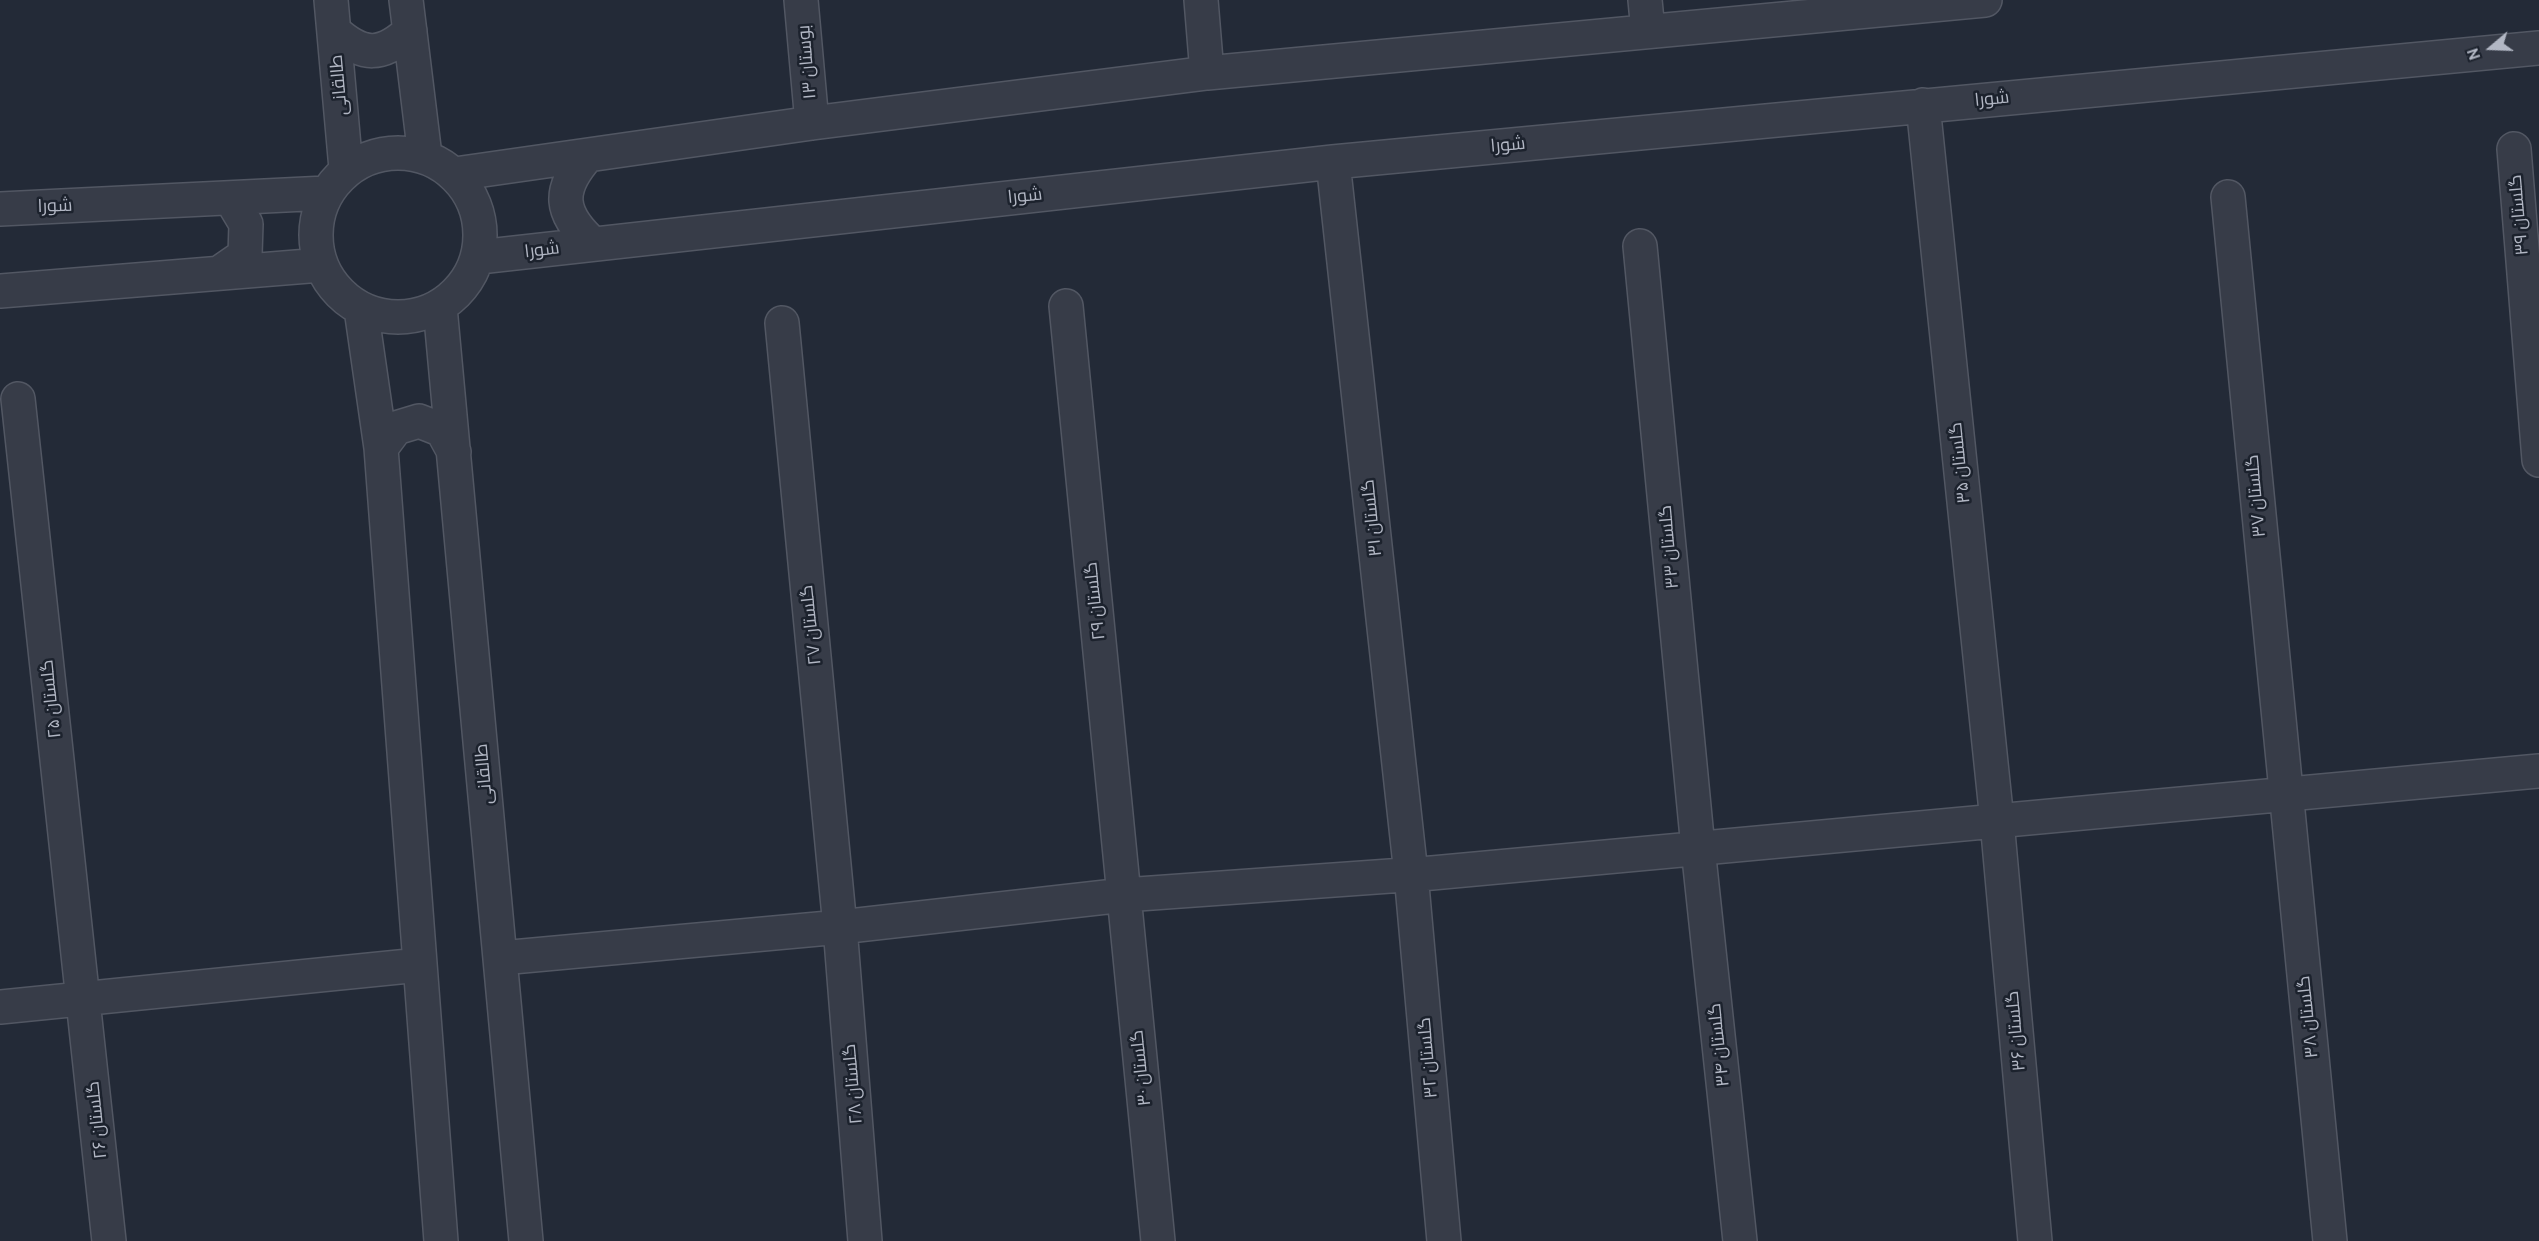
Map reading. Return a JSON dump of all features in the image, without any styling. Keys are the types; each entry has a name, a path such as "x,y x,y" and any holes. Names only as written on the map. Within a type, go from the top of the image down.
{"street":[{"name":"طالقانی","path":"331,0 334,32 336,181"},
{"name":"بوستان ۱۳","path":"801,0 812,123"},
{"path":"1201,0 1207,73"},
{"path":"455,174 812,123 1647,16 1985,0"},
{"path":"334,32 352,46 372,52 394,46 408,16"},
{"path":"408,16 425,156"},
{"name":"شورا","path":"479,257 1333,162 2539,48"},
{"name":"گلستان ۳۵","path":"1923,105 1997,821"},
{"name":"گلستان ۳۹","path":"2514,149 2539,460"},
{"path":"398,152 425,156 455,174 473,199 481,228 479,257 464,285 441,307 415,317 387,318 361,309 337,291 321,265 315,228 336,181 371,156 398,152"},
{"path":"587,156 570,175 565,201 573,226 593,244"},
{"name":"گلستان ۳۱","path":"1333,162 1411,874"},
{"name":"شورا","path":"0,209 231,199 336,181"},
{"name":"گلستان ۳۷","path":"2228,197 2285,794"},
{"path":"219,273 245,255 246,224 231,199"},
{"name":"گلستان ۳۳","path":"1640,246 1698,848"},
{"path":"0,291 321,265"},
{"name":"گلستان ۲۹","path":"1066,306 1124,896"},
{"name":"طالقانی","path":"441,307 526,1241"},
{"path":"361,309 381,448 441,1241"},
{"name":"گلستان ۲۷","path":"782,323 840,927"},
{"name":"گلستان ۲۵","path":"18,399 84,999"},
{"path":"381,448 396,428 419,421 442,430 454,452"},
{"path":"501,958 840,927 1124,896 1411,874 2539,771"},
{"name":"گلستان ۳۸","path":"2285,794 2330,1241"},
{"name":"گلستان ۳۶","path":"1997,821 2035,1241"},
{"name":"گلستان ۳۴","path":"1698,848 1740,1241"},
{"name":"گلستان ۳۲","path":"1411,874 1444,1241"},
{"name":"گلستان ۳۰","path":"1124,896 1158,1241"},
{"name":"گلستان ۲۸","path":"840,927 865,1241"},
{"path":"0,1007 419,965"},
{"name":"گلستان ۲۶","path":"84,999 109,1241"}]}
